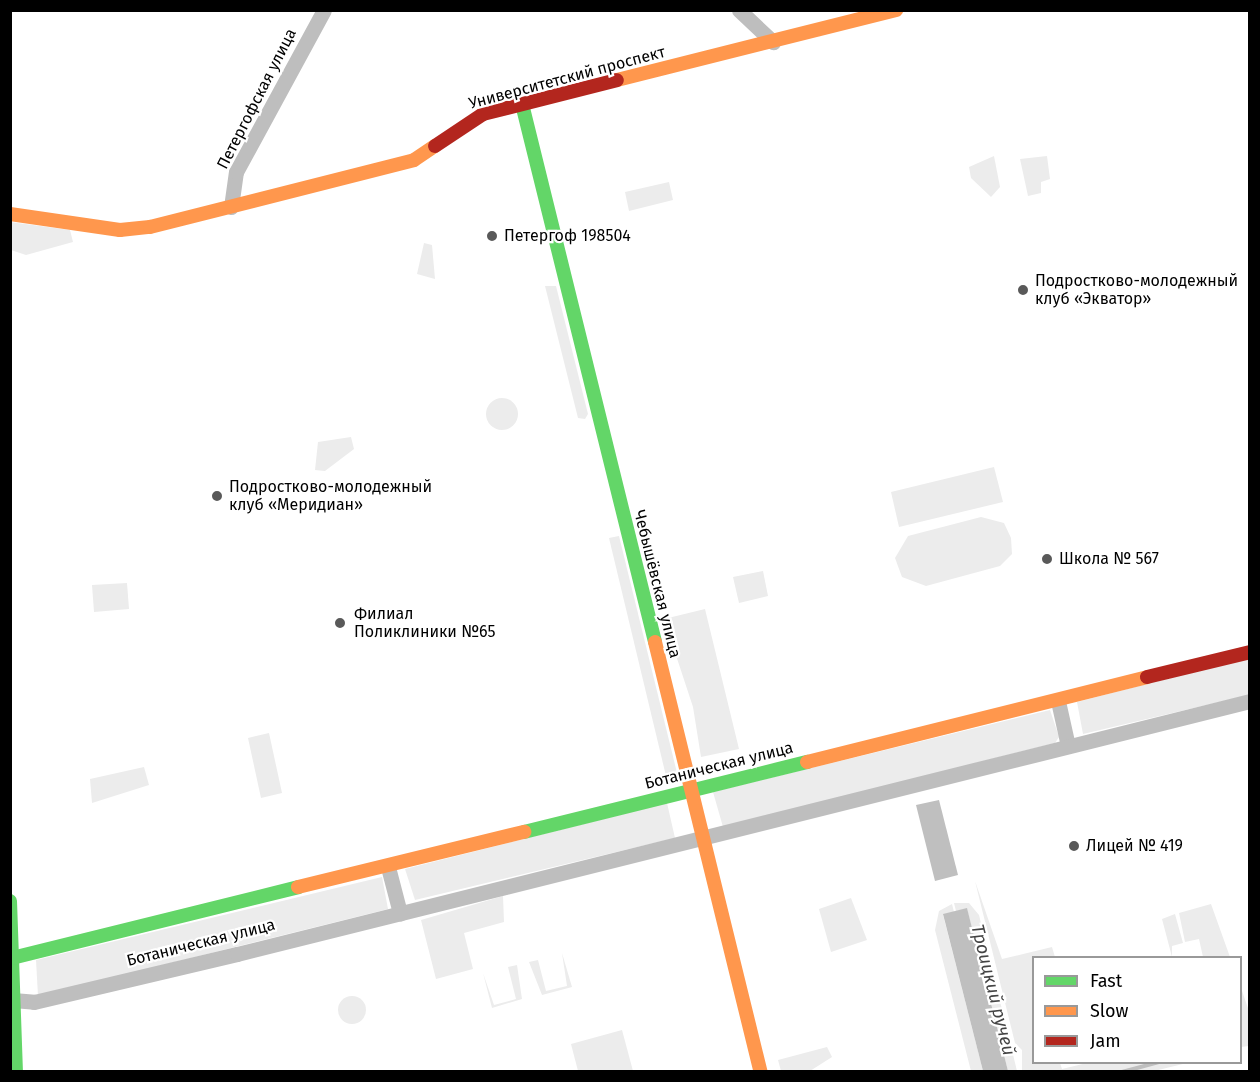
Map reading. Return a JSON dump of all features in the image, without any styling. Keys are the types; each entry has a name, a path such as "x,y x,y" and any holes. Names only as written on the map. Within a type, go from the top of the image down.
{"street":[{"name":"Петергофская улица","path":"231,207 236,172 324,10"},
{"path":"739,10 773,42"},
{"name":"Университетский проспект","path":"10,214 131,230 231,207 414,160 473,118 896,10"},
{"name":"Чебышёвская улица","path":"522,104 761,1071"},
{"name":"Ботаническая улица","path":"12,958 388,867 1250,652"},
{"path":"1058,701 1068,746"},
{"name":"Ботаническая улица","path":"12,1000 34,1002 1250,701"},
{"path":"388,867 400,913"},
{"path":"10,901 15,1071"}],"shaded area":[{"path":"994,156 1000,187 991,197 971,178 969,167"},
{"path":"1047,156 1050,179 1041,182 1041,193 1028,196 1020,159"},
{"path":"669,182 673,200 629,211 625,192"},
{"path":"10,222 70,230 73,242 26,255 11,250"},
{"path":"424,243 432,245 435,279 417,274"},
{"path":"545,286 556,286 588,414 585,419 578,418"},
{"path":"502,398 513,403 518,414 513,425 502,430 491,425 486,414 491,403"},
{"path":"351,437 354,449 325,471 315,470 318,442"},
{"path":"994,467 1003,502 899,527 891,492"},
{"path":"981,517 1004,523 1011,538 1012,554 1000,566 926,586 902,577 895,558 908,536"},
{"path":"619,536 678,777 666,776 609,538"},
{"path":"763,571 768,596 739,603 733,577"},
{"path":"127,583 129,609 94,612 92,585"},
{"path":"705,609 739,749 701,757 693,707 664,619"},
{"path":"1249,658 1249,695 1083,734 1077,702"},
{"path":"1050,710 1059,737 1055,743 723,827 713,792"},
{"path":"269,733 282,793 261,798 248,738"},
{"path":"144,767 149,785 92,803 90,779"},
{"path":"939,800 958,875 935,881 916,805"},
{"path":"667,803 675,838 415,900 405,869"},
{"path":"382,877 388,909 38,996 36,960"},
{"path":"975,881 1002,959 1052,947 1055,956 1032,956 1032,1064 1060,1064 1062,1069 1083,1064 1183,1064 1150,1072 1022,1071 1022,1050 1015,1043"},
{"path":"503,896 504,922 464,933 473,969 436,979 421,920"},
{"path":"851,898 867,940 831,952 819,909"},
{"path":"954,903 969,903 979,915 1017,1071 1008,1071 967,909 956,911"},
{"path":"952,904 954,912 943,915 983,1071 971,1071 935,930 939,911"},
{"path":"1211,904 1230,956 1203,956 1199,939 1185,942 1179,913"},
{"name":"Троицкий ручей","path":"967,908 1008,1071 983,1071 943,914"},
{"path":"1175,914 1183,943 1172,946 1172,956 1172,956 1162,919"},
{"path":"562,953 572,987 542,995 529,962 538,960 546,991 567,986"},
{"path":"517,965 522,999 492,1008 483,973 494,1005 516,999 508,967"},
{"path":"1242,991 1250,1014 1249,1046 1242,1047"},
{"path":"352,996 362,1000 366,1010 362,1020 352,1024 342,1020 338,1010 342,1000"},
{"path":"622,1030 633,1071 578,1071 571,1044"},
{"path":"827,1047 832,1057 810,1071 781,1071 778,1060"}],"waterway":[{"path":"1122,1072 1152,1064"}],"traffic: fast":[{"path":"522,104 655,642"},
{"path":"524,832 807,762"},
{"path":"12,958 298,887"},
{"path":"10,901 16,1072"}],"traffic: slow":[{"path":"617,80 896,10"},
{"path":"10,214 120,230 150,227 414,160 435,146"},
{"path":"655,642 761,1072"},
{"path":"807,762 1147,677"},
{"path":"298,887 524,832"}],"traffic: jam":[{"path":"435,146 483,114 617,80"},
{"path":"1147,677 1250,652"}],"place":[{"name":"Петергоф 198504","path":"492,236"},
{"name":"Подростково-молодежный клуб «Экватор»","path":"1023,290"},
{"name":"Подростково-молодежный клуб «Меридиан»","path":"217,496"},
{"name":"Школа № 567","path":"1047,559"},
{"name":"Филиал Поликлиники №65","path":"340,623"},
{"name":"Лицей № 419","path":"1074,846"}]}
